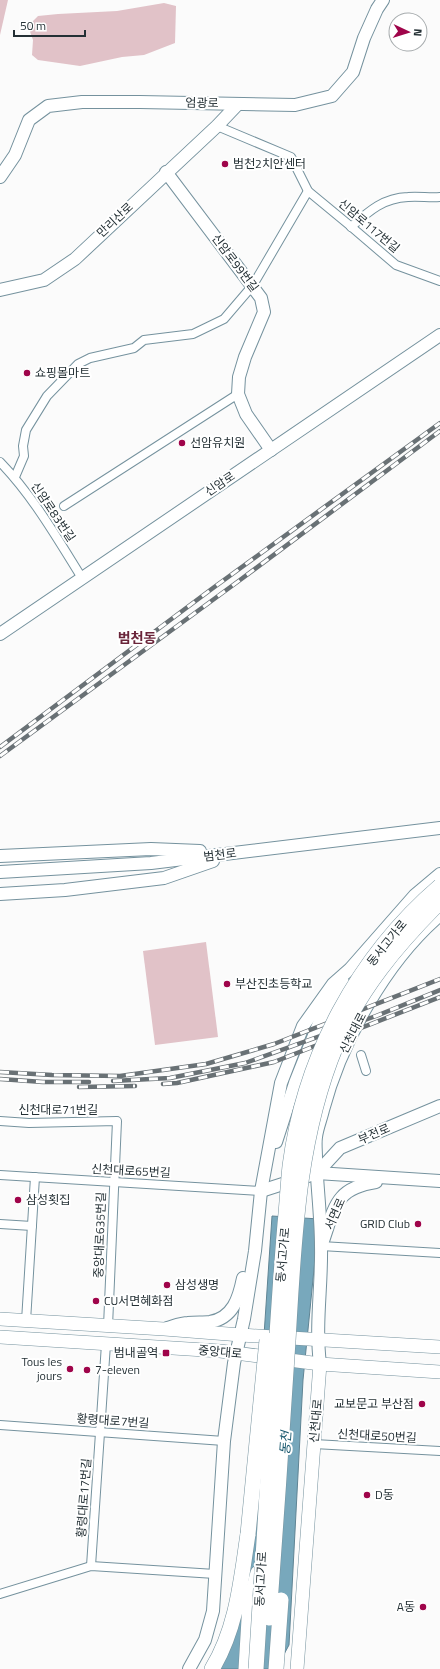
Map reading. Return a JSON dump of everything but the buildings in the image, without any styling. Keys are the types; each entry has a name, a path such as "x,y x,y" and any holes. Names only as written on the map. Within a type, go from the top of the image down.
{"highway":[{"name":"동서고가로","path":"256,1669 281,1279 290,1166 300,1116 311,1076 321,1048 341,1006 358,979 386,941 424,900 440,886"},
{"name":"동서고가로","path":"266,1669 293,1254 302,1168 311,1120 336,1046 354,1010 380,970 415,927 440,902"},
{"path":"276,1669 311,1120"},
{"path":"212,1669 220,1656 232,1626 238,1601 248,1534 269,1318 281,1279"},
{"path":"246,1669 250,1603 263,1557"}],"main road":[{"name":"엄광로","path":"0,177 15,155 29,120 48,106 82,102 295,105 332,96 353,72 364,38 376,9 383,0"},
{"name":"만리산로","path":"0,290 44,280 75,259 166,172 217,126 238,104"},
{"name":"신암로99번길","path":"166,172 253,285 261,298 264,312 245,357 239,377 238,394 246,414 271,450"},
{"name":"신암로","path":"0,634 440,335"},
{"name":"범천로","path":"0,872 151,863 440,828"},
{"path":"0,856 151,849 235,853"},
{"path":"0,894 65,890 164,878 235,853"},
{"path":"189,1669 205,1640 213,1611 224,1441 236,1353 241,1335 255,1252 261,1191 295,1084 321,1018 350,969 415,896 440,874"},
{"name":"신천대로","path":"297,1669 320,1364 317,1340 321,1246 316,1173 316,1137 329,1088 360,1016 394,966 416,939 440,915"},
{"name":"부전로","path":"316,1173 340,1148 440,1106"},
{"path":"261,1191 316,1173"},
{"name":"서면로","path":"316,1173 440,1181"},
{"name":"서면로","path":"321,1246 332,1214 343,1194 362,1184 401,1179"},
{"path":"164,1328 188,1323 210,1322 224,1318 232,1310 239,1295 247,1265 255,1252"},
{"name":"중앙대로","path":"0,1319 164,1328 241,1335 440,1347"},
{"name":"중앙대로","path":"0,1337 236,1353 320,1364 440,1372"}],"street":[{"name":"신암로117번길","path":"217,126 291,156 308,191 396,265 440,281"},
{"path":"15,477 24,456 23,446 26,430 47,396 78,364 90,358 134,348 144,340 193,334 224,319 253,285 308,191"},
{"path":"351,227 370,209 384,202 408,197 440,197"},
{"path":"64,506 238,394"},
{"name":"신암로83번길","path":"0,462 15,477 49,525 82,578"},
{"path":"361,1055 366,1071"},
{"name":"신천대로71번길","path":"0,1121 29,1123 117,1122"},
{"name":"중앙대로635번길","path":"108,1326 117,1122"},
{"name":"신천대로65번길","path":"0,1175 261,1191"},
{"path":"26,1321 35,1177"},
{"path":"0,1224 32,1226"},
{"path":"321,1246 440,1253"},
{"name":"황령대로17번길","path":"91,1566 106,1344"},
{"name":"황령대로7번길","path":"0,1425 224,1441"},
{"name":"신천대로50번길","path":"314,1444 440,1452"},
{"path":"0,1594 91,1566 215,1574"}],"shaded area":[{"path":"0,0 8,0 0,35"},
{"path":"164,3 176,6 175,43 144,55 122,57 80,66 38,60 32,55 33,40 28,26 38,16 117,11"},
{"path":"206,942 218,1037 155,1045 143,951"}],"water":[{"name":"동천","path":"272,1216 319,1219 303,1380 289,1645 276,1669 218,1669 231,1646 261,1380"}],"railway":[{"path":"0,747 213,588 440,423"},
{"path":"0,756 440,431"},
{"path":"0,1072 52,1075 120,1076 206,1064 274,1044 440,979"},
{"path":"113,1081 170,1078 245,1063 376,1016 440,990"},
{"path":"163,1084 177,1083 274,1062 440,997"},
{"path":"0,1079 43,1082 89,1082"},
{"path":"79,1087 135,1086"}],"place":[{"name":"범천2치안센터","path":"225,164"},
{"name":"쇼핑몰마트","path":"27,373"},
{"name":"선암유치원","path":"182,443"},
{"name":"부산진초등학교","path":"227,984"},
{"name":"삼성횟집","path":"18,1200"},
{"name":"GRID Club","path":"418,1224"},
{"name":"삼성생명","path":"167,1285"},
{"name":"CU서면혜화점","path":"96,1301"},
{"name":"범내골역","path":"166,1353"},
{"name":"Tous les jours","path":"70,1369"},
{"name":"7-eleven","path":"87,1370"},
{"name":"교보문고 부산점","path":"422,1404"},
{"name":"D동","path":"367,1495"},
{"name":"A동","path":"423,1607"}],"district":[{"name":"범천동","path":"137,638"}]}
